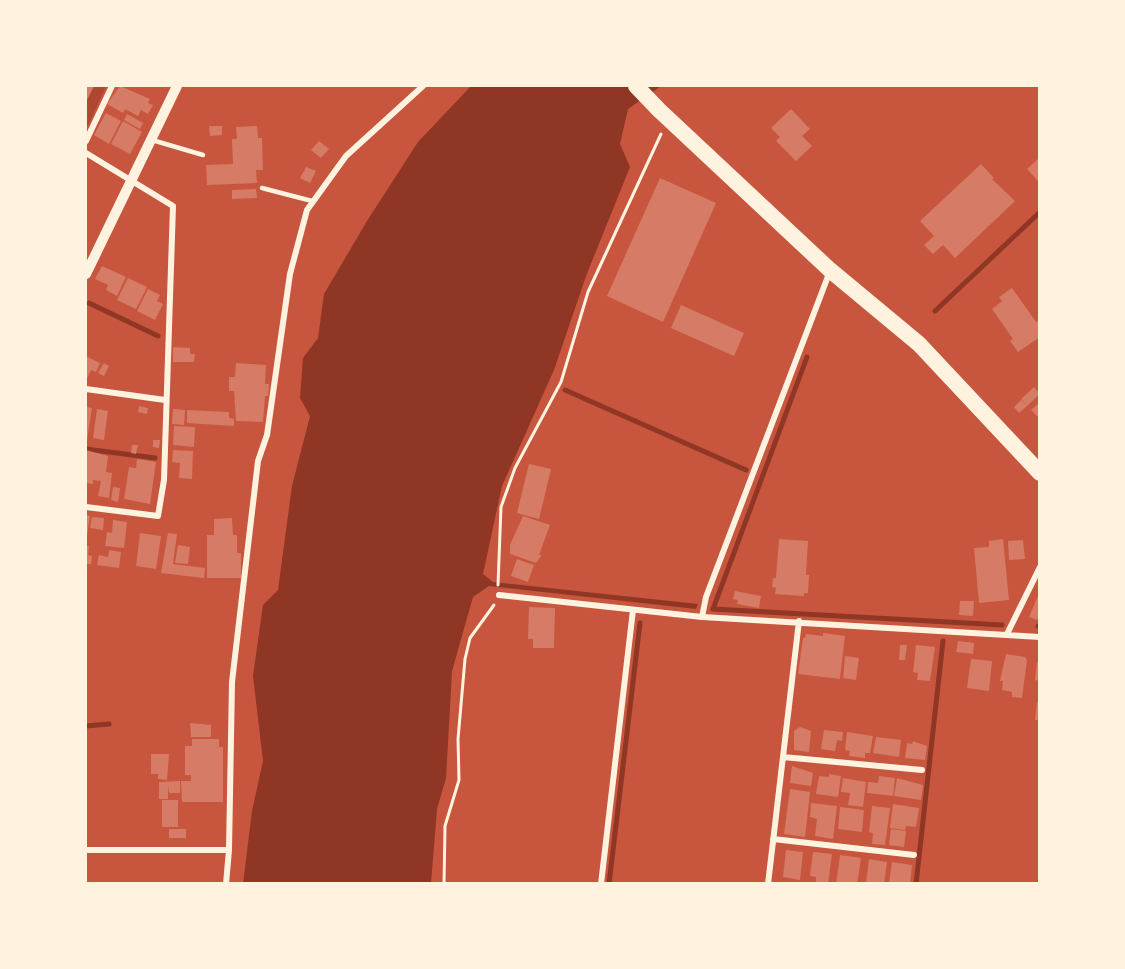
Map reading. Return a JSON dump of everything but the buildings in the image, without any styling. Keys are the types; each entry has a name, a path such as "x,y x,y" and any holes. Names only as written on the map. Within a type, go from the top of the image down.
{"highway":[{"path":"636,86 830,270 919,344 1040,473"}],"street":[{"path":"86,141 112,86"},
{"path":"86,274 129,180 177,86"},
{"path":"226,884 229,850 232,682 258,461 267,435 290,274 312,201 345,156 423,86"},
{"path":"86,153 173,206 164,480 158,516 86,507"},
{"path":"702,617 706,597 830,270"},
{"path":"86,389 165,400"},
{"path":"1007,634 1040,567"},
{"path":"499,596 702,617 1040,637"},
{"path":"601,884 633,610"},
{"path":"768,884 799,621"},
{"path":"783,757 922,770"},
{"path":"773,838 914,855"},
{"path":"86,850 229,850"}],"lane":[{"path":"150,140 203,156"},
{"path":"262,188 312,201"}],"path":[{"path":"497,577 501,507 515,468 561,382 588,292 663,114"},
{"path":"444,884 445,826 459,780 458,739 465,659 470,638 499,596"}],"shaded area":[{"path":"86,86 106,86 86,130"},
{"path":"471,86 661,86 628,109 620,144 630,167 586,276 554,370 502,486 483,574 493,582 698,604 696,609 489,586 473,597 452,671 446,778 437,809 431,883 243,884 252,811 263,761 253,676 263,605 278,590 292,486 310,416 300,398 303,358 318,338 324,294 367,221 418,142"}],"waterway":[{"path":"935,311 1040,212"},
{"path":"89,303 158,336"},
{"path":"807,357 713,609 1002,625"},
{"path":"565,390 746,470"},
{"path":"86,449 155,458"},
{"path":"609,884 640,623"},
{"path":"916,884 943,641"},
{"path":"86,726 109,724"}]}
